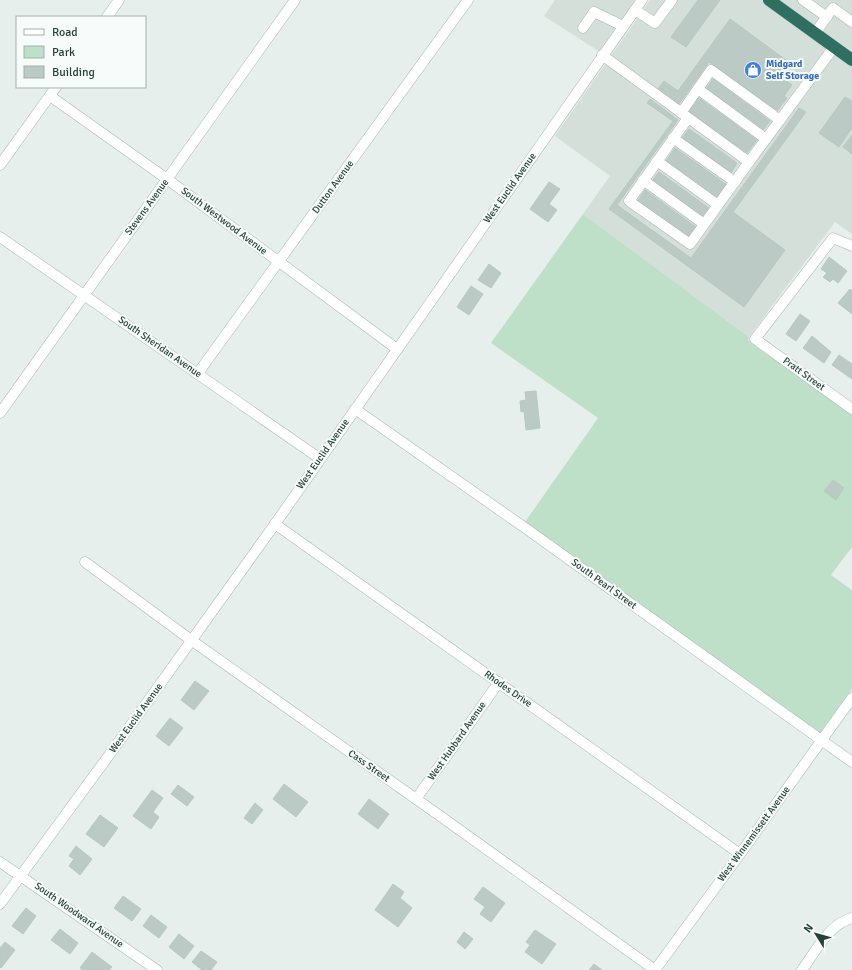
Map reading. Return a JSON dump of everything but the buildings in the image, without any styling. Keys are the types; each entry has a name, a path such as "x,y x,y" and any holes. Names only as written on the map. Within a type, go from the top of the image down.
{"highway":[{"path":"770,0 852,60"}],"street":[{"path":"108,16 119,0"},
{"name":"Stevens Avenue","path":"0,413 295,0"},
{"name":"Dutton Avenue","path":"198,373 468,0"},
{"name":"West Euclid Avenue","path":"0,904 274,524 642,0"},
{"path":"635,10 654,24 672,0"},
{"path":"803,0 827,17"},
{"path":"815,33 834,8 852,22"},
{"path":"583,28 594,12 623,26"},
{"path":"780,120 711,70 698,89 673,138 629,201 690,244 834,47"},
{"path":"602,55 749,162"},
{"path":"0,165 55,88"},
{"path":"698,89 766,139"},
{"name":"South Westwood Avenue","path":"50,96 167,179 397,349"},
{"path":"673,138 735,182"},
{"path":"657,161 718,205"},
{"path":"644,180 704,224"},
{"name":"South Sheridan Avenue","path":"0,237 319,458"},
{"name":"Pratt Street","path":"852,246 834,238 755,339 852,409"},
{"name":"South Pearl Street","path":"355,409 528,530 852,762"},
{"name":"Rhodes Drive","path":"274,524 740,854"},
{"name":"Cass Street","path":"85,562 191,640 655,970"},
{"name":"West Hubbard Avenue","path":"416,799 499,682"},
{"name":"West Winnemissett Avenue","path":"655,970 852,698"},
{"name":"South Woodward Avenue","path":"0,862 20,876 32,882 157,970"},
{"path":"802,970 832,929 844,919 852,918"}],"shaded area":[{"path":"555,0 637,0 600,52 544,16"},
{"path":"650,0 761,0 852,66 852,234 835,222 749,337 583,214 610,176 555,136"},
{"path":"777,0 852,0 852,54"}],"green space":[{"path":"583,214 749,337 748,340 852,415 852,547 831,575 852,590 852,689 820,733 525,522 598,418 491,343"}],"place":[{"name":"Midgard Self Storage","path":"753,70"}]}
